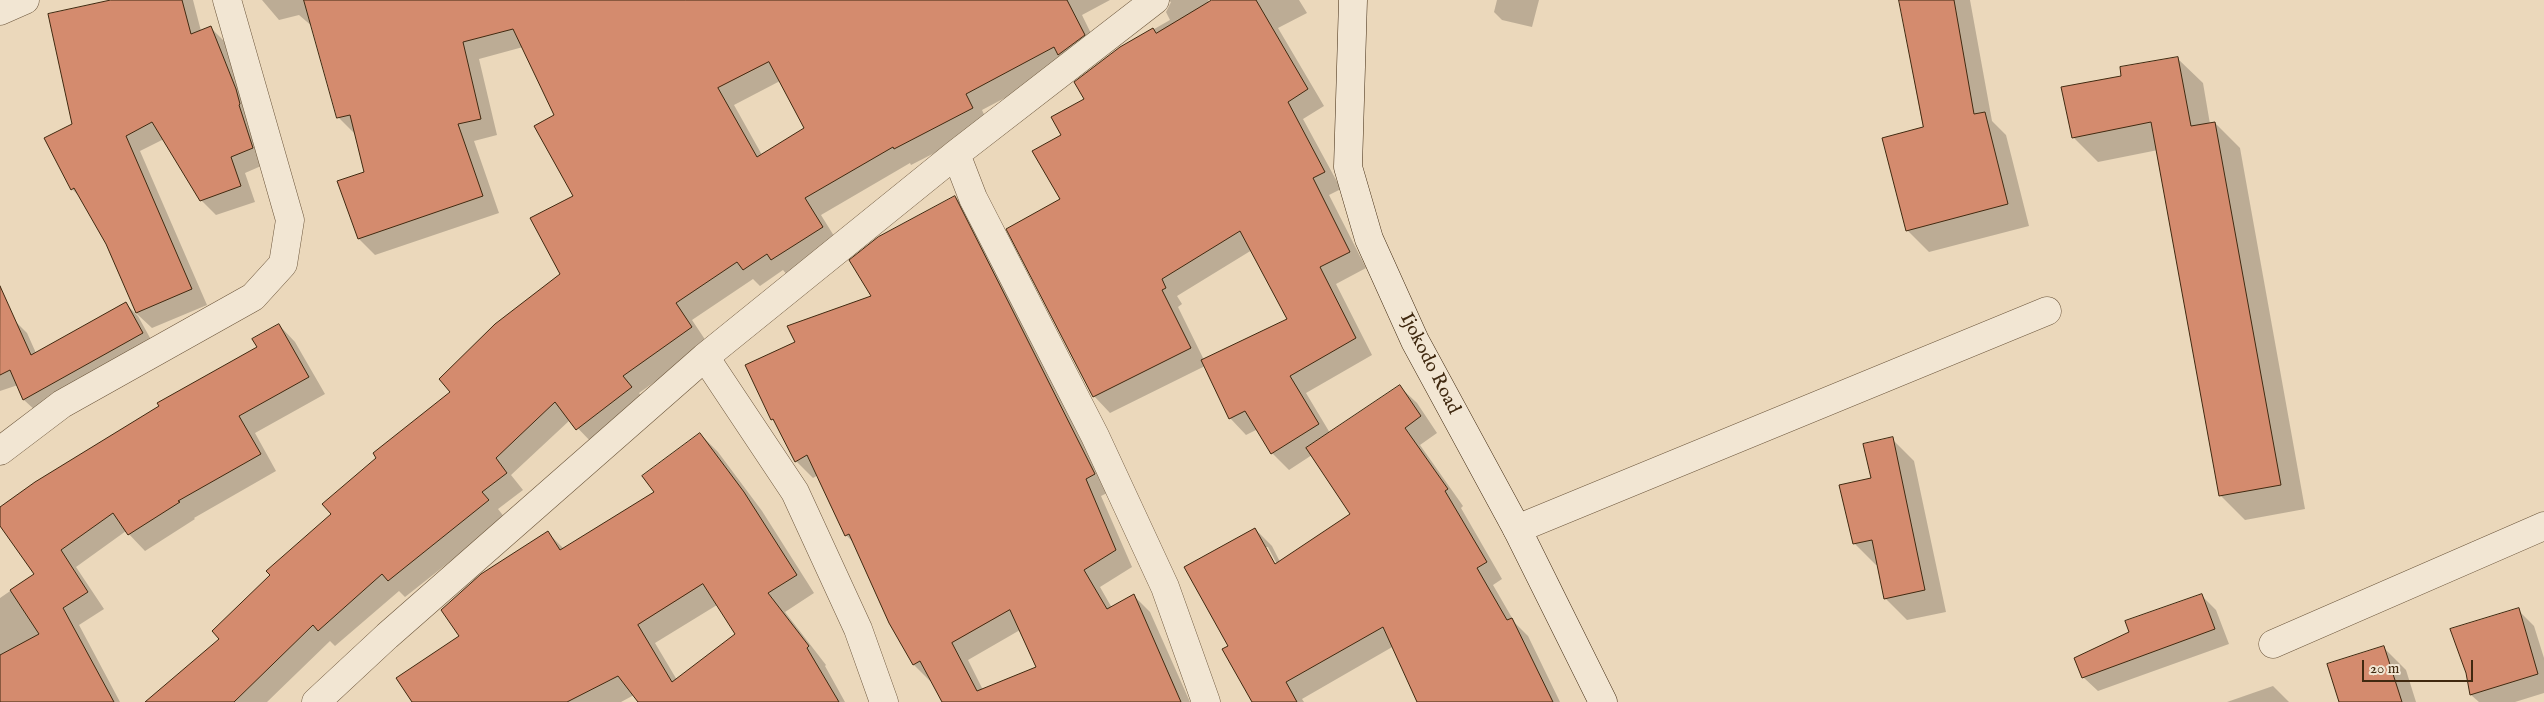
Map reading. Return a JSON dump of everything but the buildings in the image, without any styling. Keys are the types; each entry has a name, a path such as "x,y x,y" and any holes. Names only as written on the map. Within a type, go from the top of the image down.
{"street":[{"path":"0,11 25,0"},
{"path":"0,451 62,404 254,297 283,264 290,220 228,0"},
{"path":"316,702 387,636 705,356 956,154 1155,0"},
{"name":"Ijokodo Road","path":"1353,0 1348,167 1369,239 1416,341 1516,530 1603,702"},
{"path":"956,154 973,198 1095,436 1165,587 1206,702"},
{"path":"1516,530 2047,311"},
{"path":"705,356 794,492 858,629 884,702"},
{"path":"2273,644 2544,526"}]}
